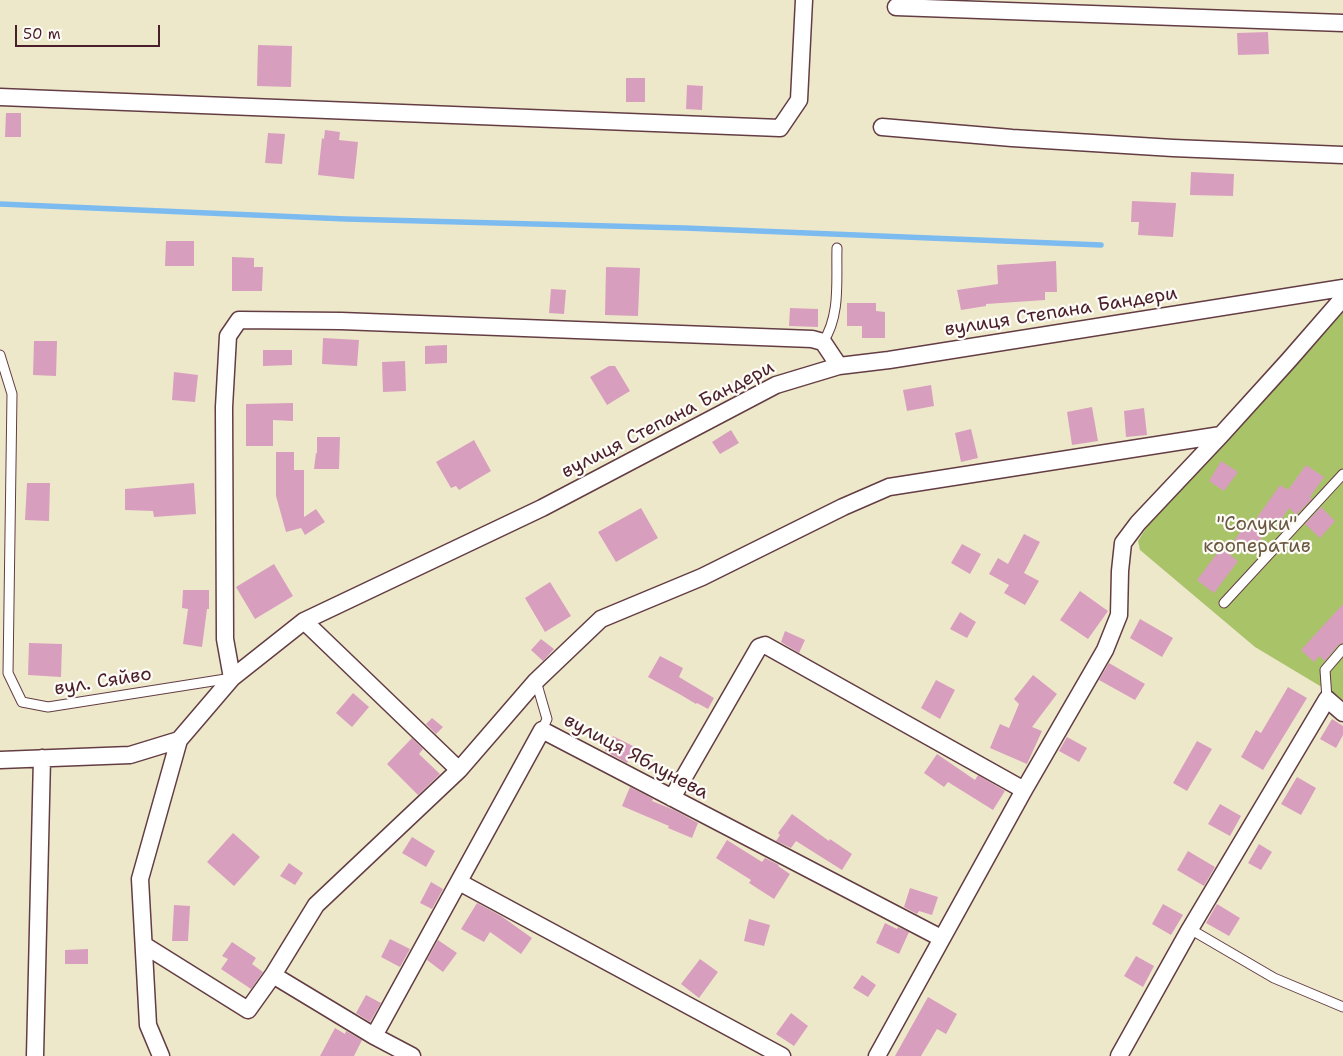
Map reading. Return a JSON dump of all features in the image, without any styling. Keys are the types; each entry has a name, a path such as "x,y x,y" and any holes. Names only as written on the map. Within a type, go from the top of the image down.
{"street":[{"path":"0,97 780,128 799,100 804,0"},
{"path":"896,7 1343,23"},
{"path":"882,128 1173,148 1343,155"},
{"name":"вулиця Степана Бандери","path":"178,740 232,678 304,621 542,508 776,385 839,366 1343,288"},
{"path":"876,1056 1024,790 1105,650 1119,615 1123,544 1138,523 1221,435 1343,298"},
{"path":"232,678 225,639 224,407 228,336 239,320 341,321 812,339 823,342 839,366"},
{"path":"144,945 248,1010 273,975 316,905 459,770 536,681 601,620 702,577 843,507 889,487 1221,435"},
{"path":"304,621 459,770"},
{"path":"672,798 759,647 765,645 1024,790"},
{"path":"1119,1056 1190,929 1326,699 1343,713"},
{"name":"вулиця Яблунева","path":"374,1036 542,730 942,938"},
{"path":"0,760 130,755 178,740"},
{"path":"161,1056 148,1025 140,879 178,740"},
{"path":"36,1056 42,758"},
{"path":"459,882 782,1056"},
{"path":"273,975 374,1036 412,1056"}],"lane":[{"path":"823,342 829,332 836,302 837,248"},
{"name":"вул. Сяйво","path":"0,355 12,394 8,673 22,702 48,707 232,678"},
{"path":"1224,603 1343,474"},
{"path":"0,573 10,573"},
{"path":"1326,699 1325,670 1343,649"},
{"path":"536,681 547,719 542,730"},
{"path":"1190,929 1274,978 1343,1007"}],"green space":[{"name":"\"Солуки\" кооператив","path":"1343,306 1343,702 1335,695 1255,647 1140,550 1138,541 1150,522 1226,441"}],"building":[{"path":"1268,32 1269,54 1238,55 1237,33"},
{"path":"258,45 292,46 291,87 257,86"},
{"path":"626,78 645,78 645,102 626,102"},
{"path":"687,85 703,86 702,110 686,109"},
{"path":"6,113 21,113 21,137 5,137"},
{"path":"325,130 340,132 339,140 358,142 354,179 318,175 322,138 324,139"},
{"path":"268,133 285,134 282,164 265,163"},
{"path":"1191,172 1234,174 1233,196 1190,195"},
{"path":"1132,201 1176,203 1173,237 1138,235 1139,222 1131,222"},
{"path":"166,241 194,241 194,266 165,266"},
{"path":"232,257 254,258 254,267 263,267 262,291 232,291"},
{"path":"1056,261 1057,292 1045,292 1045,300 986,304 986,306 961,310 957,290 998,284 997,265"},
{"path":"606,267 640,268 638,316 605,315"},
{"path":"551,289 566,290 564,314 549,313"},
{"path":"847,303 876,303 876,311 885,312 885,338 862,338 862,326 847,326"},
{"path":"790,308 818,309 818,327 789,326"},
{"path":"323,338 359,340 357,366 322,364"},
{"path":"34,341 57,341 56,376 33,375"},
{"path":"447,345 447,363 425,364 425,346"},
{"path":"263,350 292,350 292,365 263,366"},
{"path":"405,361 406,391 383,392 382,362"},
{"path":"609,366 615,366 630,391 607,405 590,377"},
{"path":"174,372 198,375 195,402 172,400"},
{"path":"931,385 934,406 907,411 903,390"},
{"path":"293,403 293,421 273,420 273,446 246,446 246,404"},
{"path":"1092,407 1098,441 1072,445 1067,412"},
{"path":"1144,408 1147,435 1126,437 1124,411"},
{"path":"971,429 978,458 961,462 955,433"},
{"path":"731,430 739,443 720,454 712,442"},
{"path":"317,437 340,437 339,469 314,469"},
{"path":"474,440 491,471 459,490 456,486 451,488 436,462"},
{"path":"276,452 294,452 294,470 304,470 304,517 316,509 325,522 305,535 301,528 286,532 276,496"},
{"path":"1221,461 1238,472 1224,491 1209,481"},
{"path":"1306,465 1324,477 1310,497 1312,499 1296,515 1289,508 1279,523 1273,519 1251,554 1233,543 1244,526 1249,529 1280,485 1288,490"},
{"path":"27,483 50,483 49,521 25,520"},
{"path":"194,483 196,514 154,517 153,511 125,510 125,489"},
{"path":"1321,507 1335,521 1320,538 1305,524"},
{"path":"641,508 658,538 616,562 598,532"},
{"path":"1024,534 1040,542 1024,573 1039,581 1025,605 1004,593 1009,585 989,574 998,558 1008,564"},
{"path":"962,544 981,554 970,574 951,563"},
{"path":"1221,548 1238,561 1214,593 1197,580"},
{"path":"274,564 293,596 255,619 236,587"},
{"path":"550,582 571,616 545,632 525,598"},
{"path":"183,590 209,590 209,609 207,609 202,647 183,644 188,609 182,608"},
{"path":"1080,591 1108,611 1088,639 1060,620"},
{"path":"1343,604 1343,643 1338,645 1325,661 1319,656 1314,662 1301,650"},
{"path":"960,612 976,622 967,638 950,629"},
{"path":"1140,619 1173,638 1162,657 1130,638"},
{"path":"785,631 805,640 799,653 781,642"},
{"path":"541,639 554,649 543,661 531,650"},
{"path":"29,643 62,644 61,677 28,675"},
{"path":"660,656 683,668 679,677 714,698 708,709 648,677"},
{"path":"1109,663 1145,684 1135,700 1099,680"},
{"path":"1033,675 1057,694 1032,727 1042,731 1027,764 990,748 1000,724 1009,728 1019,704 1014,699"},
{"path":"936,680 955,690 940,719 921,708"},
{"path":"1288,687 1307,698 1263,770 1241,757 1256,730 1261,733"},
{"path":"353,693 369,707 352,727 336,713"},
{"path":"432,718 443,727 436,734 426,724"},
{"path":"1332,719 1343,726 1343,735 1336,748 1320,739"},
{"path":"613,736 635,747 627,763 605,751"},
{"path":"1067,737 1087,748 1079,762 1059,751"},
{"path":"412,738 423,749 419,754 440,774 418,795 387,764"},
{"path":"1197,741 1212,749 1187,791 1173,783"},
{"path":"937,754 975,780 978,775 1005,791 993,810 948,782 944,787 924,773"},
{"path":"1297,777 1316,788 1301,815 1281,804"},
{"path":"630,787 653,799 652,801 698,823 692,838 622,806"},
{"path":"1220,804 1241,816 1230,836 1208,824"},
{"path":"792,814 829,841 830,839 852,854 842,870 796,841 791,848 776,841 780,835 778,833"},
{"path":"233,833 260,857 234,886 207,862"},
{"path":"412,837 435,851 426,867 402,853"},
{"path":"727,840 762,862 765,858 779,865 790,874 774,899 749,883 751,880 716,858"},
{"path":"1259,844 1272,852 1261,870 1248,863"},
{"path":"1188,851 1215,867 1204,886 1177,870"},
{"path":"289,863 303,873 295,885 280,876"},
{"path":"431,882 443,889 432,909 420,903"},
{"path":"910,888 938,897 932,915 919,911 917,914 904,907"},
{"path":"477,903 501,916 532,938 521,954 490,932 484,942 461,929"},
{"path":"1163,904 1183,915 1171,935 1152,924"},
{"path":"1217,904 1240,918 1229,936 1206,923"},
{"path":"174,905 190,906 188,941 172,941"},
{"path":"749,919 770,925 764,946 744,941"},
{"path":"885,923 909,932 899,954 876,943"},
{"path":"390,939 410,949 400,967 381,957"},
{"path":"438,940 457,953 443,972 427,960"},
{"path":"232,942 256,958 252,964 263,972 251,989 221,969 228,959 222,956"},
{"path":"88,949 88,964 65,964 65,950"},
{"path":"1136,956 1154,966 1143,987 1124,976"},
{"path":"700,959 718,972 699,998 681,984"},
{"path":"862,975 876,985 868,997 853,988"},
{"path":"366,995 381,1003 370,1022 356,1013"},
{"path":"928,997 957,1014 946,1034 937,1029 921,1056 895,1056"},
{"path":"791,1013 808,1026 794,1046 776,1034"},
{"path":"335,1028 345,1034 346,1031 362,1040 354,1056 320,1056"}],"waterway":[{"path":"0,204 346,219 685,228 1101,245"}]}
